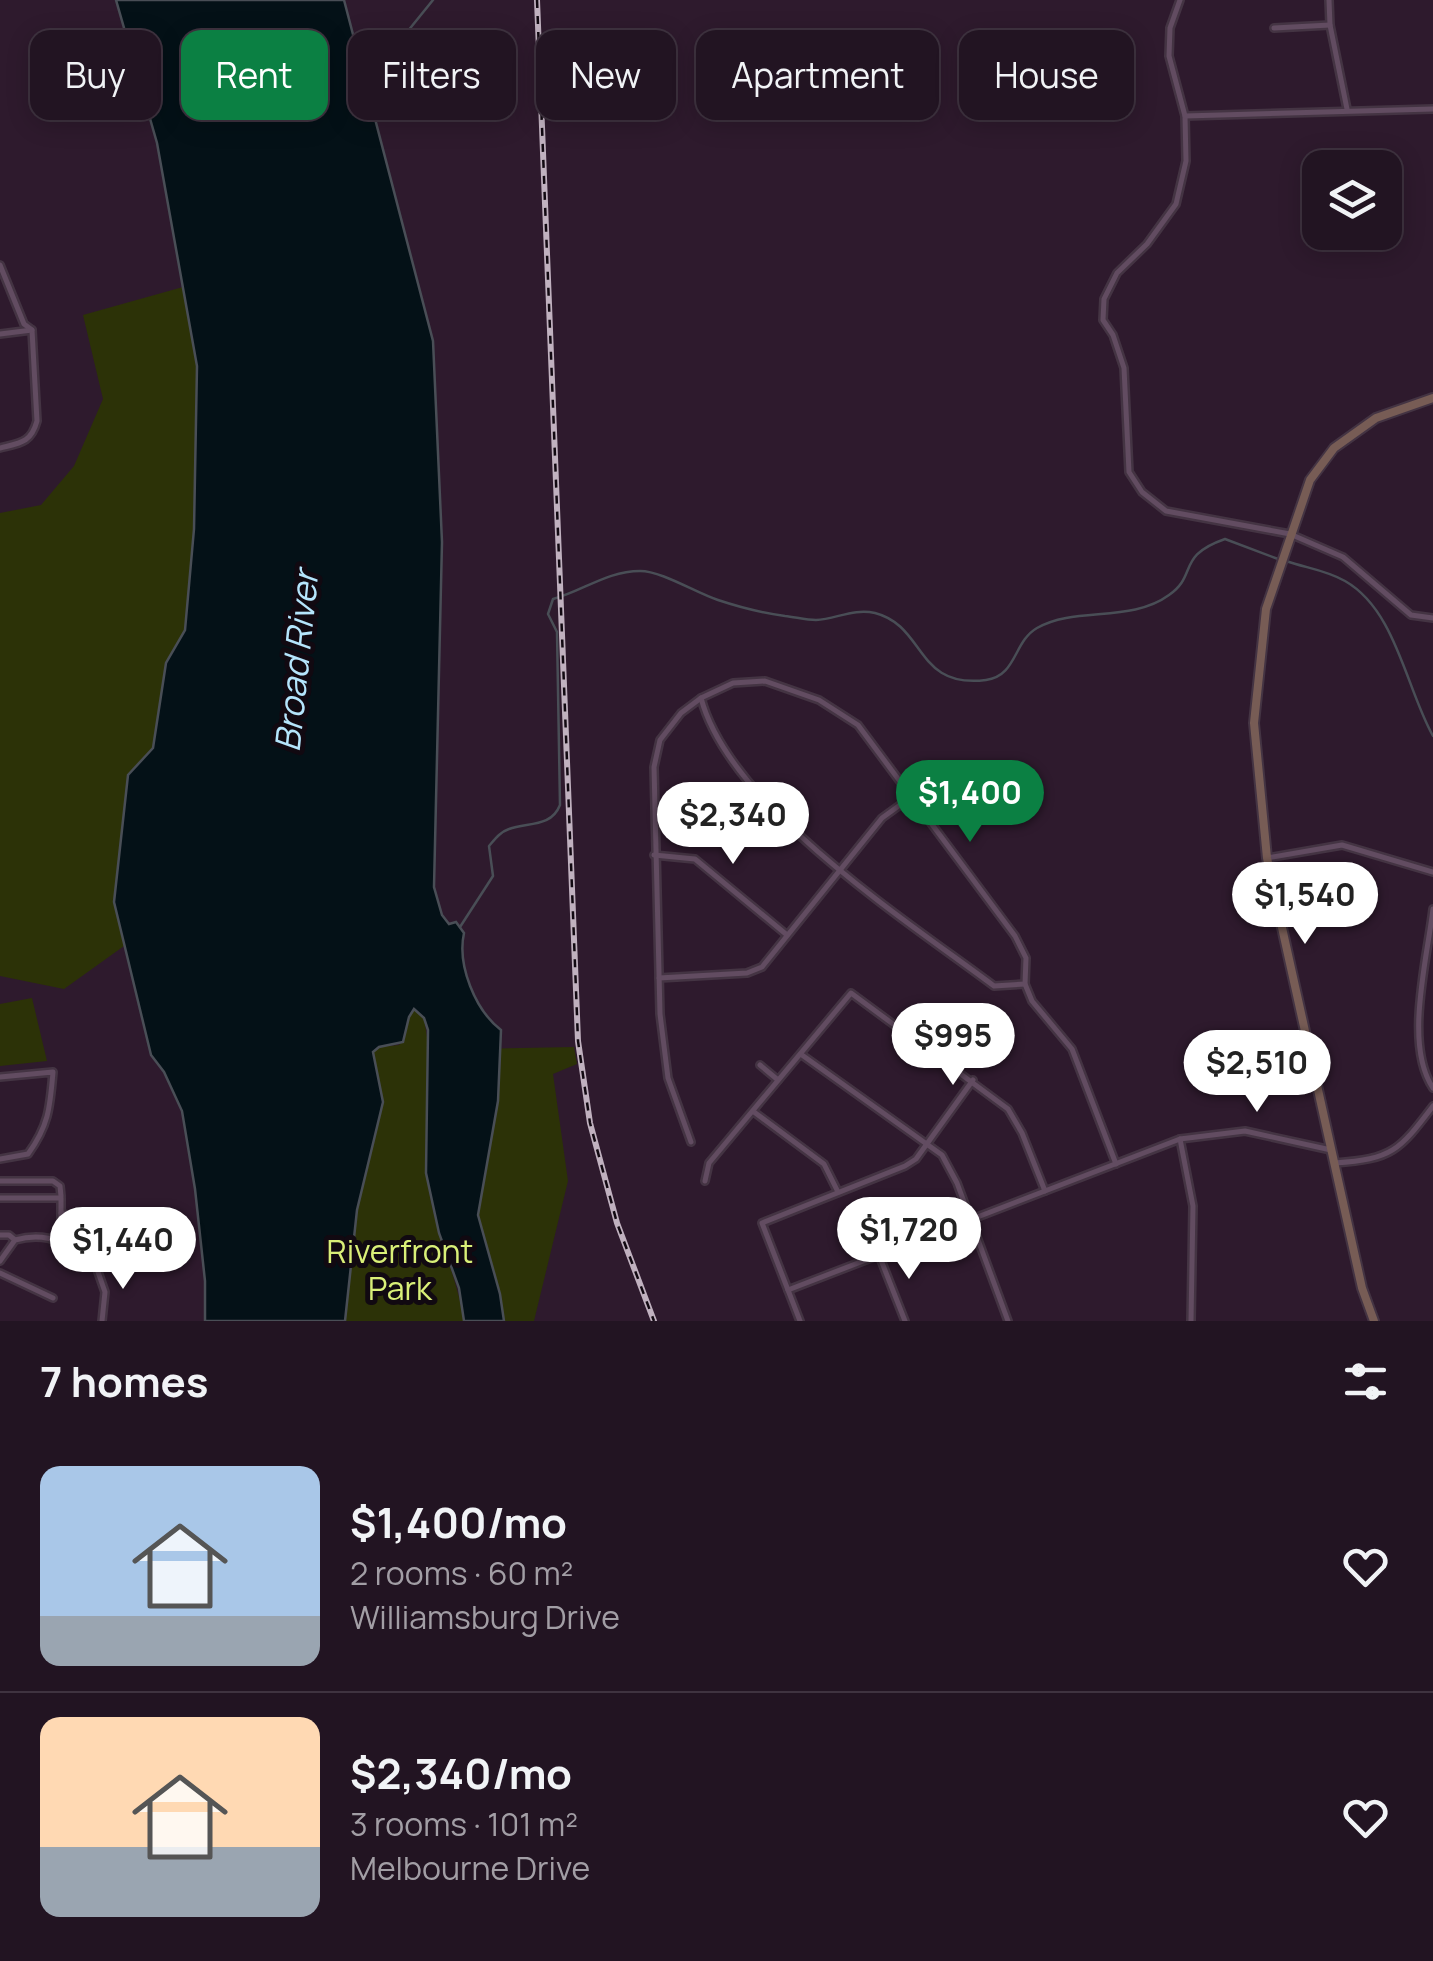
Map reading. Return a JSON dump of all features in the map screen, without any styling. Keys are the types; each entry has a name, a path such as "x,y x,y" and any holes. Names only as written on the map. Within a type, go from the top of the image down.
{"street":[{"path":"1180,0 1170,28 1169,56 1185,116 1186,161 1176,204 1147,244 1117,273 1104,300 1103,320 1114,334 1124,368 1129,472 1142,492 1166,511 1290,534 1342,558 1411,615 1433,618"},
{"path":"1329,0 1330,25 1347,109"},
{"path":"1274,28 1330,25"},
{"path":"1185,116 1433,109"},
{"path":"0,265 24,324 32,330 37,421 26,442 0,448"},
{"path":"0,334 32,330"},
{"path":"1374,1321 1362,1288 1268,858 1254,723 1266,609 1310,480 1334,448 1376,418 1433,398"},
{"path":"690,1142 668,1078 659,978 654,767 660,740 680,713 733,683 765,680 819,700 858,724 1015,936 1026,958 1025,984 1032,1001 1072,1049 1116,1164"},
{"path":"701,698 715,736 809,846 994,986 1025,984"},
{"path":"659,978 747,973 762,967 882,818 911,797"},
{"path":"1268,858 1342,844 1433,872"},
{"path":"654,855 695,859 787,935"},
{"path":"1433,908 1417,1041 1420,1064 1433,1088"},
{"path":"706,1181 708,1162 851,993 997,1098 1015,1120 1044,1191"},
{"path":"802,1055 942,1155 950,1166 1008,1321"},
{"path":"760,1065 778,1080"},
{"path":"0,1077 53,1072 48,1123 38,1141 28,1154 0,1159"},
{"path":"800,1321 762,1223 916,1159 972,1080"},
{"path":"1334,1163 1381,1157 1396,1150 1433,1106"},
{"path":"754,1112 824,1164 838,1192"},
{"path":"788,1290 1180,1139 1245,1131 1332,1150"},
{"path":"1180,1139 1193,1206 1192,1321"},
{"path":"0,1181 53,1181 60,1186 62,1240"},
{"path":"0,1198 61,1198"},
{"path":"61,1212 79,1220 101,1242 97,1268 105,1292 102,1321"},
{"path":"0,1235 16,1240"},
{"path":"0,1261 16,1240 30,1236 62,1240 97,1268"},
{"path":"880,1255 905,1321"},
{"path":"0,1273 54,1298"}],"green space":[{"path":"183,287 197,366 194,529 185,630 166,663 153,748 128,775 114,901 124,946 64,989 0,976 0,513 41,505 74,466 103,399 83,315"},
{"path":"32,998 47,1061 0,1066 0,1004"},
{"name":"Riverfront Park","path":"414,1009 424,1018 429,1050 574,1047 577,1064 553,1074 568,1181 534,1321 504,1321 478,1215 498,1101 501,1054 429,1056 429,1191 464,1321 345,1321 357,1210 383,1102 373,1052 379,1047 399,1045"}],"water":[{"name":"Broad River","path":"116,0 344,0 352,30 348,30 348,120 375,120 433,341 442,542 434,887 442,915 449,924 456,922 464,933 463,959 476,999 501,1030 498,1101 478,1215 504,1321 464,1321 459,1288 439,1233 426,1173 428,1030 424,1018 414,1009 403,1042 373,1052 383,1102 357,1210 345,1321 205,1321 205,1281 195,1189 182,1111 164,1072 151,1055 114,902 128,775 153,748 166,663 185,630 194,529 197,366 150,120 161,120 161,30 125,30"}],"waterway":[{"path":"409,30 433,0"},
{"path":"460,927 493,876 489,846 506,830 551,817 560,805 557,632 548,614 553,599 617,574 640,571 726,603 777,615 816,620 875,613 904,630 933,666 946,675 986,680 1004,672 1029,634 1052,621 1138,609 1169,595 1178,588 1193,559 1210,545 1225,539 1278,559"},
{"path":"1286,561 1345,581 1362,594 1388,630 1433,736"}],"railway":[{"path":"537,0 578,1041 590,1123 617,1223 654,1321"}]}
